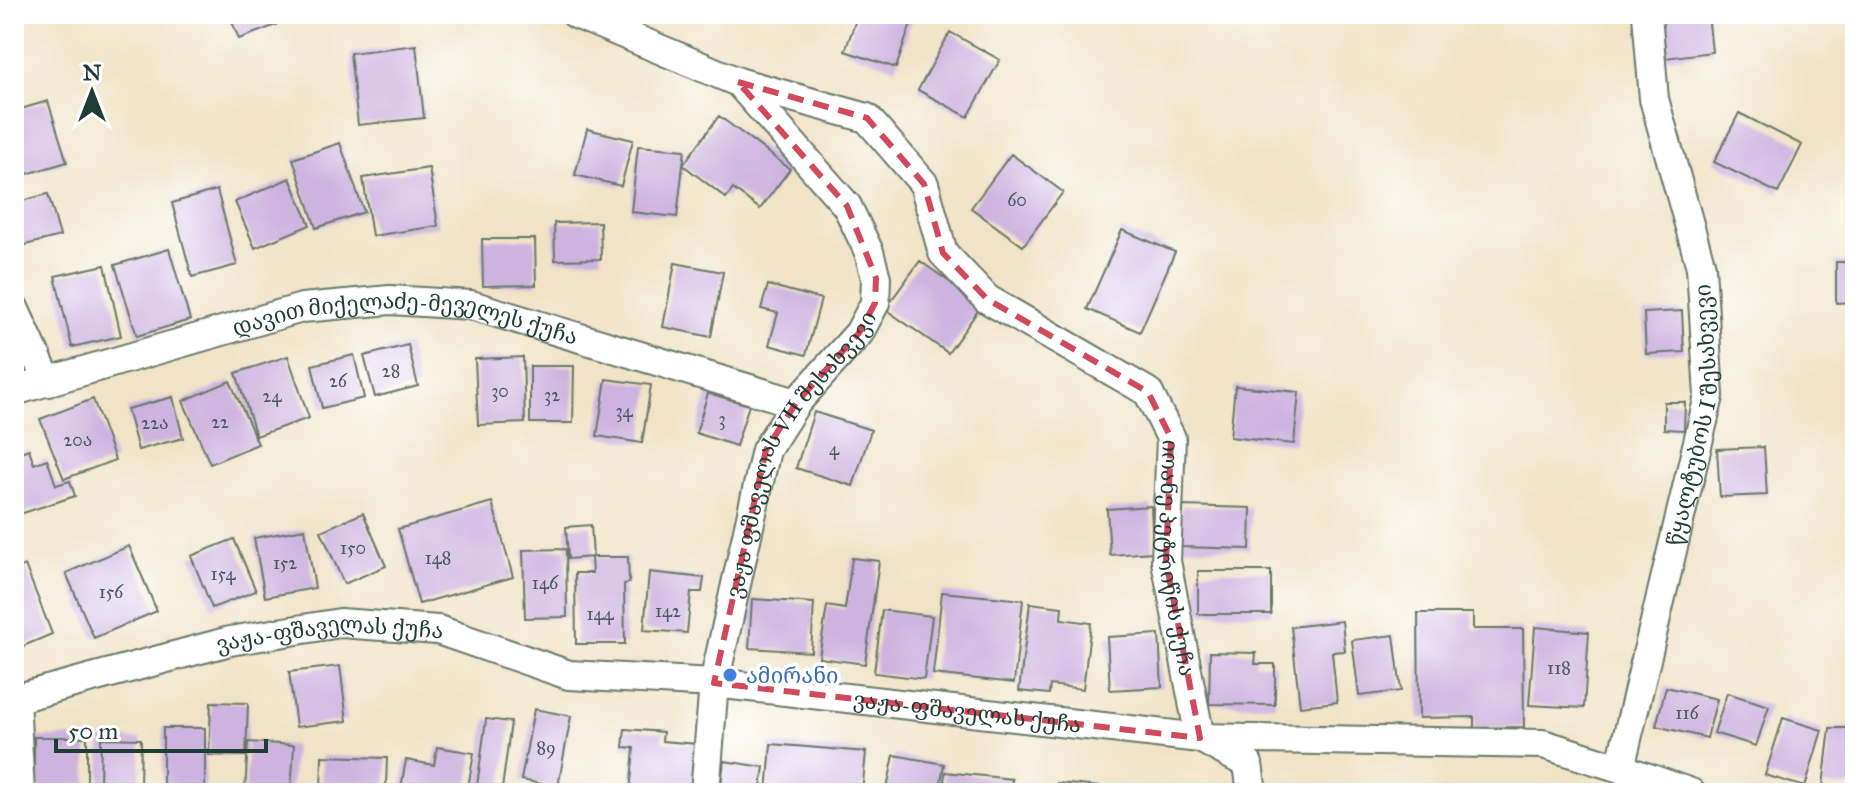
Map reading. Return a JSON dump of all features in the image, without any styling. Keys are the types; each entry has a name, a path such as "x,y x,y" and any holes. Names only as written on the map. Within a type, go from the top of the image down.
{"street":[{"name":"იოანე პეტრიწის ქუჩა","path":"576,14 738,82 867,118 924,184 943,253 987,299 1148,392 1171,438 1166,561 1200,738"},
{"name":"წყალტუბოს I შესახვევი","path":"1620,768 1709,396 1701,267 1654,99 1647,14"},
{"name":"ვაჟა ფშაველას VII შესახვევი","path":"705,793 714,683 766,450 796,403 859,333 875,303 876,278 869,252 847,206 738,82"},
{"name":"დავით მიქელაძე-მეველეს ქუჩა","path":"14,391 302,308 390,300 471,305 796,403"},
{"path":"14,308 48,382"},
{"name":"ვაჟა-ფშაველას ქუჩა","path":"15,699 230,641 340,623 438,630 569,675 714,683 1200,738 1543,744 1691,793"},
{"path":"15,699 20,793"},
{"path":"1200,738 1248,764"},
{"path":"1248,764 1282,739"},
{"path":"1248,764 1252,793"}],"highlighted area":[{"path":"738,82 867,118 924,184 943,253 987,299 1148,392 1171,438 1166,561 1200,738 714,683 766,450 796,403 859,333 875,303 876,278 847,206"}],"building":[{"path":"229,14 272,14 276,25 239,39"},
{"path":"858,14 914,14 896,68 845,51"},
{"path":"1661,14 1708,14 1712,52 1666,58"},
{"path":"950,32 1000,60 968,117 918,90"},
{"path":"416,45 424,118 358,125 350,53"},
{"path":"14,50 22,72 14,75"},
{"path":"48,101 67,162 14,178 14,111"},
{"path":"1739,113 1802,145 1778,193 1714,162"},
{"path":"719,116 790,169 760,209 733,189 726,198 683,165"},
{"path":"587,129 633,140 621,186 575,175"},
{"path":"340,143 364,212 316,228 293,159"},
{"path":"638,146 685,150 677,217 631,212"},
{"path":"1011,154 1063,192 1023,246 971,208"},
{"path":"429,168 438,226 372,236 363,178"},
{"path":"290,178 310,225 255,248 235,202"},
{"path":"217,190 237,265 192,277 172,203"},
{"path":"48,194 60,236 14,248 14,203"},
{"path":"600,222 601,259 555,260 554,223"},
{"path":"1122,230 1175,252 1140,332 1087,309"},
{"path":"482,239 535,239 536,285 483,286"},
{"path":"169,249 190,320 137,336 115,265"},
{"path":"920,261 982,305 948,353 885,309"},
{"path":"1836,262 1855,262 1855,302 1836,303"},
{"path":"675,263 723,272 711,337 663,327"},
{"path":"105,265 121,336 72,347 55,276"},
{"path":"768,285 821,299 806,355 769,345 778,313 761,309"},
{"path":"1682,311 1684,352 1646,354 1644,313"},
{"path":"408,345 418,386 375,397 364,356"},
{"path":"354,355 364,398 322,408 312,365"},
{"path":"288,356 309,418 256,436 236,373"},
{"path":"523,357 525,423 478,425 475,359"},
{"path":"530,366 574,366 573,423 530,423"},
{"path":"606,379 651,385 642,443 597,436"},
{"path":"230,381 258,444 210,464 183,401"},
{"path":"1235,386 1299,392 1294,444 1230,437"},
{"path":"708,393 749,405 736,446 696,433"},
{"path":"173,397 183,438 138,450 127,409"},
{"path":"93,399 115,460 64,479 40,419"},
{"path":"1664,402 1685,402 1684,430 1664,429"},
{"path":"814,412 871,430 853,486 796,468"},
{"path":"1764,447 1767,495 1720,497 1717,449"},
{"path":"29,449 34,464 47,459 56,485 70,481 75,496 17,515 14,507 14,454"},
{"path":"492,502 513,577 419,604 398,529"},
{"path":"1151,506 1153,552 1110,555 1107,509"},
{"path":"1182,506 1251,508 1250,549 1181,547"},
{"path":"363,513 386,566 344,584 321,531"},
{"path":"591,525 593,557 568,559 566,527"},
{"path":"305,529 315,588 265,597 254,538"},
{"path":"234,539 256,591 212,608 191,556"},
{"path":"129,546 157,611 94,638 66,573"},
{"path":"566,549 567,617 525,618 523,550"},
{"path":"591,557 628,557 629,583 624,584 625,644 576,644 575,573 592,573"},
{"path":"852,558 879,561 865,664 819,658 827,606 845,609"},
{"path":"25,565 52,634 14,650 14,570"},
{"path":"1198,571 1271,571 1271,614 1198,614"},
{"path":"649,572 704,578 702,592 691,592 687,633 644,630"},
{"path":"942,592 1023,600 1014,683 933,674"},
{"path":"752,599 814,603 811,652 749,648"},
{"path":"1030,603 1062,607 1061,619 1091,623 1083,689 1050,685 1049,694 1019,691"},
{"path":"882,610 932,616 924,679 874,673"},
{"path":"1418,613 1473,613 1473,629 1523,629 1524,727 1474,728 1474,717 1419,718"},
{"path":"1342,621 1345,651 1332,652 1337,702 1300,706 1291,627"},
{"path":"1535,627 1589,632 1584,708 1529,705"},
{"path":"1159,634 1162,687 1110,690 1107,637"},
{"path":"1394,635 1401,691 1359,696 1352,640"},
{"path":"1210,652 1256,653 1255,664 1275,664 1275,705 1209,704"},
{"path":"340,666 347,721 296,727 289,672"},
{"path":"1666,687 1717,699 1707,738 1656,726"},
{"path":"1727,693 1769,706 1756,746 1714,733"},
{"path":"211,702 248,703 246,756 209,755"},
{"path":"534,709 571,716 558,787 521,780"},
{"path":"1783,718 1822,730 1805,787 1765,775"},
{"path":"486,719 511,722 502,789 477,786"},
{"path":"163,728 205,728 205,793 163,793"},
{"path":"1830,728 1855,728 1855,787 1823,786"},
{"path":"625,729 663,732 662,741 698,744 694,793 630,793 634,748 623,747"},
{"path":"34,737 87,737 87,793 34,793"},
{"path":"101,738 141,739 140,785 100,785"},
{"path":"248,742 294,745 291,793 245,793"},
{"path":"771,744 866,752 862,793 767,793"},
{"path":"437,747 474,753 467,793 400,793 406,760 434,765"},
{"path":"894,755 944,764 939,793 886,793"},
{"path":"322,756 387,758 386,787 373,787 373,793 321,793"},
{"path":"724,761 764,767 760,793 720,793"},
{"path":"945,772 1012,779 1011,793 943,793"},
{"path":"1057,783 1122,789 1122,793 1056,793"}],"place":[{"name":"ამირანი","path":"730,675"}]}
